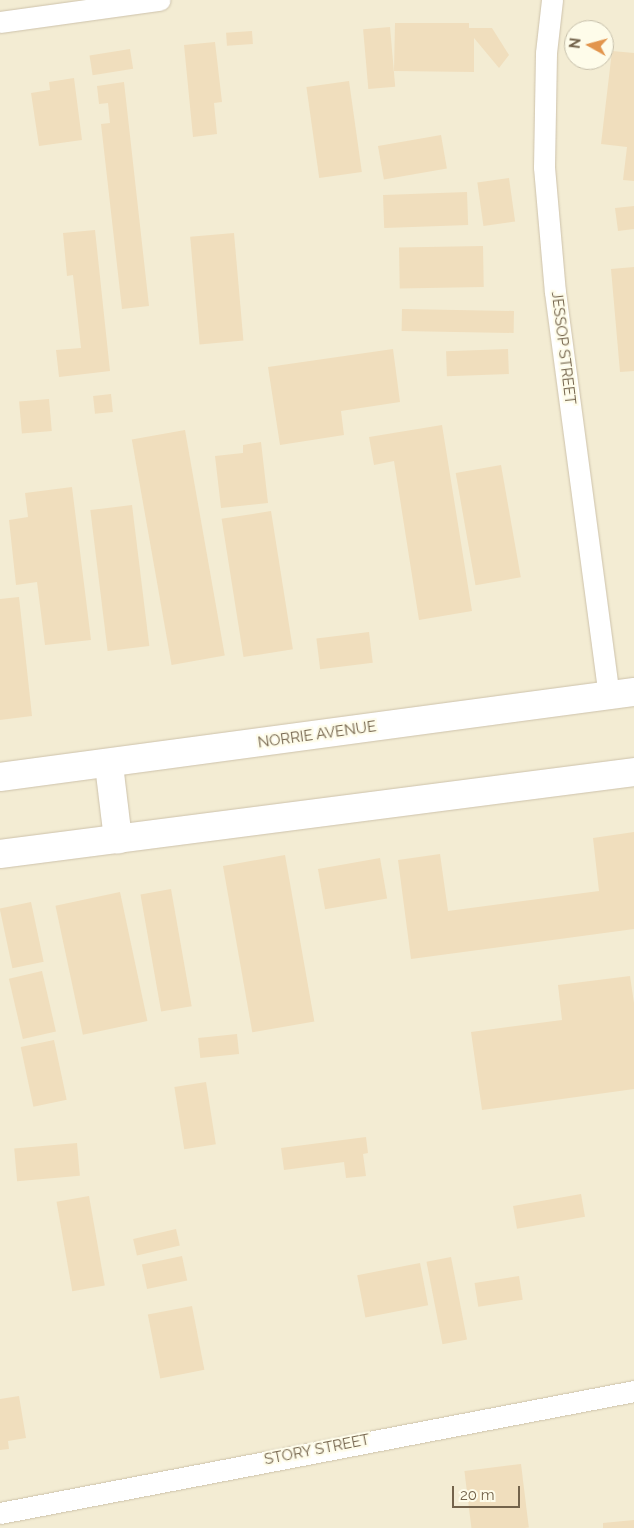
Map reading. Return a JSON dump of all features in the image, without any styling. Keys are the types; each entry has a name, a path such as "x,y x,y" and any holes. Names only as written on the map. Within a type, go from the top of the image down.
{"main road":[{"name":"NORRIE AVENUE","path":"0,777 109,765 621,693"},
{"path":"109,765 118,839"},
{"path":"0,854 634,772"}],"street":[{"path":"0,22 159,0"},
{"name":"JESSOP STREET","path":"552,0 546,53 544,167 555,292 621,693"},
{"name":"STORY STREET","path":"0,1513 634,1390"}],"shaded area":[{"path":"0,0 634,0 634,1528 0,1528"}],"building":[{"path":"395,23 469,23 469,28 492,28 509,55 499,68 474,38 474,72 394,71"},
{"path":"390,27 395,87 368,89 363,29"},
{"path":"252,31 253,44 227,46 226,33"},
{"path":"215,42 222,102 214,103 217,134 193,137 184,45"},
{"path":"130,49 133,69 93,75 90,55"},
{"path":"614,51 634,53 634,181 623,180 627,147 601,144 610,70 614,70"},
{"path":"74,78 82,140 39,146 31,93 50,90 49,82"},
{"path":"349,81 362,172 319,178 306,87"},
{"path":"124,82 149,306 122,309 101,124 110,123 108,103 99,104 97,86"},
{"path":"441,135 447,168 384,180 378,146"},
{"path":"509,178 515,222 483,226 477,182"},
{"path":"467,192 468,225 384,228 383,195"},
{"path":"634,206 634,229 618,231 615,208"},
{"path":"95,230 110,371 59,377 56,350 81,348 73,275 67,276 63,233"},
{"path":"234,233 243,341 200,344 190,237"},
{"path":"483,246 484,287 400,288 399,247"},
{"path":"634,267 634,371 620,372 611,269"},
{"path":"402,309 514,311 514,333 402,331"},
{"path":"393,349 400,402 341,411 344,435 280,445 268,367"},
{"path":"508,349 509,374 447,376 446,351"},
{"path":"111,394 113,412 95,414 93,396"},
{"path":"49,399 52,431 22,433 19,402"},
{"path":"442,425 472,611 419,620 394,461 374,465 369,437"},
{"path":"185,430 225,656 172,665 132,439"},
{"path":"261,442 268,503 221,508 215,456 243,453 243,445"},
{"path":"501,465 521,577 475,585 456,473"},
{"path":"72,487 91,640 45,645 37,582 16,585 9,520 28,517 25,493"},
{"path":"132,505 149,646 108,651 90,510"},
{"path":"271,511 293,649 244,657 222,519"},
{"path":"19,597 32,716 0,720 0,599"},
{"path":"369,632 373,663 320,669 316,638"},
{"path":"634,832 634,929 411,959 398,860 440,854 448,911 599,891 593,838"},
{"path":"285,855 314,1021 252,1032 223,866"},
{"path":"380,858 387,898 325,909 318,869"},
{"path":"171,889 192,1006 161,1012 140,894"},
{"path":"120,892 147,1021 83,1035 55,906"},
{"path":"31,902 44,962 12,968 0,909"},
{"path":"42,971 56,1031 23,1039 9,979"},
{"path":"630,976 634,1003 634,1089 482,1110 471,1032 562,1020 558,985"},
{"path":"237,1034 239,1054 200,1058 198,1038"},
{"path":"54,1040 67,1100 33,1107 21,1047"},
{"path":"206,1082 216,1144 184,1149 174,1087"},
{"path":"366,1137 368,1153 363,1154 366,1176 346,1178 344,1162 284,1170 281,1148"},
{"path":"77,1143 80,1176 17,1181 14,1148"},
{"path":"581,1194 585,1217 517,1229 513,1206"},
{"path":"89,1196 105,1286 72,1291 57,1202"},
{"path":"176,1229 180,1246 137,1255 133,1239"},
{"path":"182,1256 187,1280 147,1289 142,1265"},
{"path":"451,1257 467,1339 442,1344 426,1262"},
{"path":"420,1263 428,1305 365,1317 357,1275"},
{"path":"519,1276 523,1300 478,1307 475,1283"},
{"path":"192,1306 204,1370 160,1378 148,1315"},
{"path":"19,1396 26,1438 8,1441 9,1449 0,1450 0,1399"},
{"path":"521,1464 529,1528 471,1528 464,1471"},
{"path":"634,1520 634,1528 603,1528 603,1523"}]}
